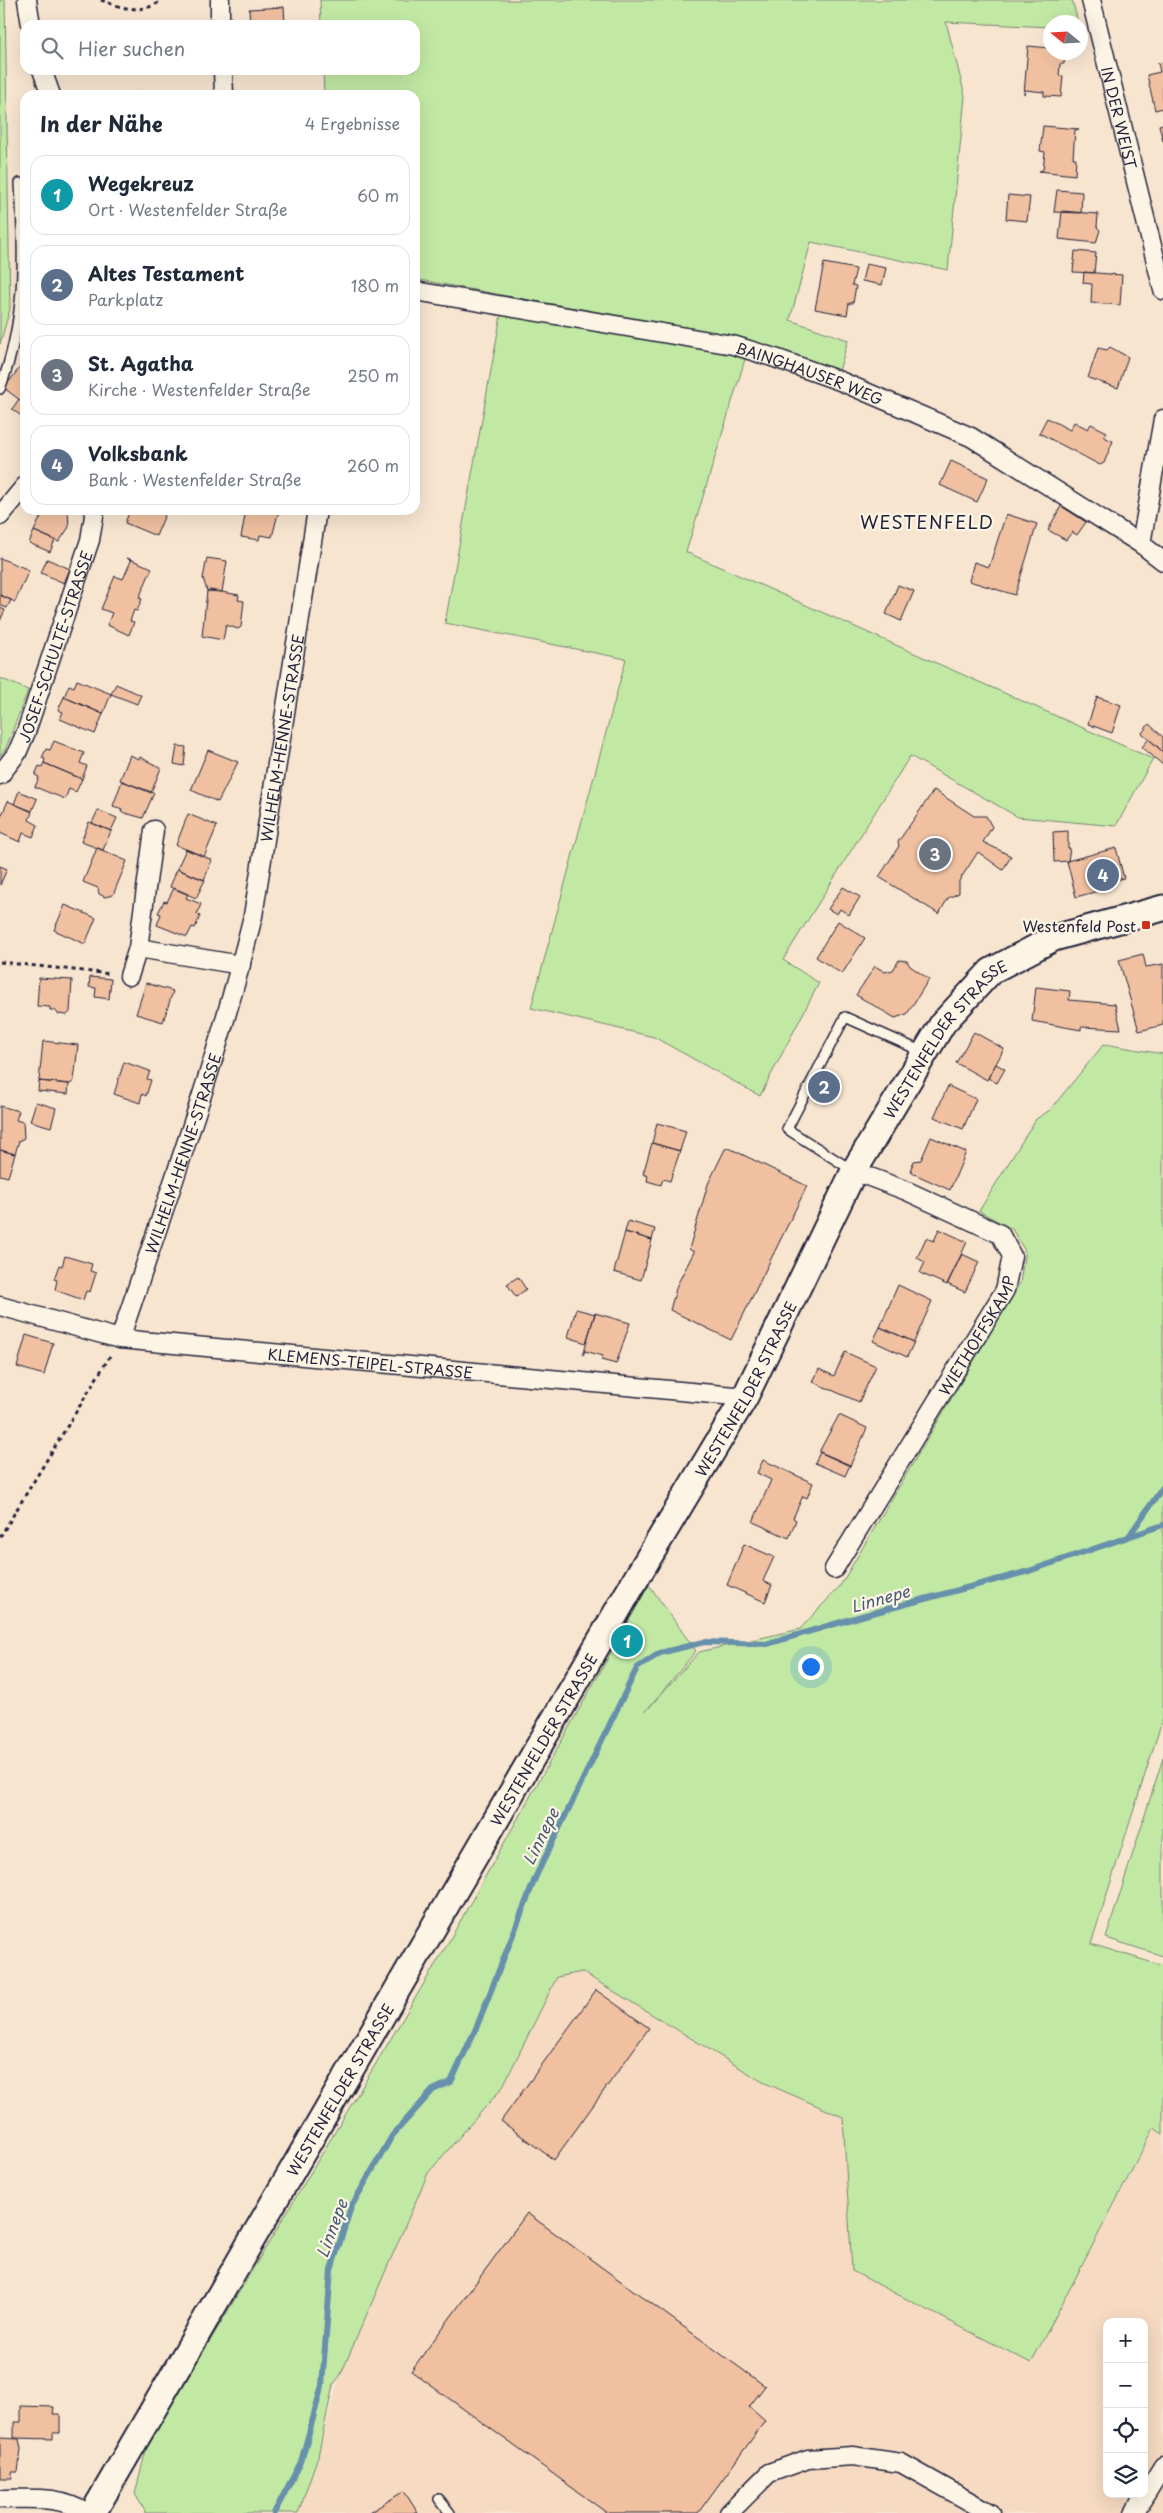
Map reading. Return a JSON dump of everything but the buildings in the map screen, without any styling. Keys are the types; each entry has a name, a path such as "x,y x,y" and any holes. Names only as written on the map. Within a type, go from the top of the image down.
{"main road":[{"name":"WESTENFELDER STRASSE","path":"93,2513 470,1864 745,1397 854,1171 943,1023 991,971 1054,938 1163,908"}],"street":[{"path":"27,0 30,20"},
{"path":"220,0 220,20"},
{"name":"IN DER WEIST","path":"1091,0 1157,236 1163,290"},
{"path":"44,75 49,90"},
{"path":"223,75 224,90"},
{"name":"BAINGHAUSER WEG","path":"420,292 733,346 775,358 840,382 970,437 1141,544 1163,561"},
{"path":"1141,544 1161,446 1163,419"},
{"path":"0,516 20,492"},
{"name":"JOSEF-SCHULTE-STRASSE","path":"0,775 18,753 26,732 90,540 94,515"},
{"name":"WILHELM-HENNE-STRASSE","path":"120,1339 241,965 253,916 316,515"},
{"path":"129,976 138,948 154,830"},
{"path":"138,948 241,965"},
{"name":"WIETHOFFSKAMP","path":"834,1569 1005,1290 1012,1256 1000,1234 907,1191 854,1171"},
{"name":"KLEMENS-TEIPEL-STRASSE","path":"0,1306 120,1339 745,1397"},
{"path":"729,2513 769,2473 808,2459 853,2456 902,2463 990,2513"},
{"path":"1134,2513 1163,2466"},
{"path":"0,2499 60,2500 74,2504 87,2513"}],"lane":[{"path":"0,389 20,311"},
{"path":"854,1171 787,1129 845,1017 925,1053"},
{"path":"438,2499 450,2513"}],"path":[{"path":"101,0 120,7 139,10 162,0"},
{"path":"0,962 129,976"},
{"path":"0,1537 120,1339"}],"shaded area":[{"path":"582,1972 763,2082 844,2117 852,2271 1031,2363 1155,2128 1163,2134 1163,2513 298,2513 318,2456 340,2376 428,2173 502,2088 557,1977"}],"green space":[{"path":"0,0 5,0 10,309 0,344"},
{"path":"320,0 1072,0 1076,15 1043,15 1043,27 946,22 965,96 948,270 811,242 790,320 848,340 839,371 751,341 420,280 420,90 324,90 323,75 420,75 420,20 321,20"},
{"path":"501,315 746,356 686,552 1153,759 1116,826 1018,817 910,756 783,960 819,983 760,1096 654,1037 531,1008 626,659 445,623"},
{"path":"0,678 28,690 6,748 0,756"},
{"path":"1104,1044 1163,1054 1163,1718 1091,1944 1163,1966 1163,2134 1154,2128 1031,2363 852,2271 843,2117 763,2082 582,1972 557,1977 502,2088 428,2173 340,2376 333,2385 318,2456 298,2513 146,2513 135,2494 147,2446 444,1950 649,1585 696,1651 646,1711 699,1652 800,1629 840,1586 1020,1283 1025,1251 1012,1229 979,1211 1036,1119 1050,1110"},
{"path":"1163,1758 1163,1956 1106,1938"}],"waterway":[{"path":"1129,1536 1163,1487"},
{"name":"Linnepe","path":"274,2513 301,2462 322,2385 331,2270 351,2207 392,2136 433,2090 451,2082 477,2026 536,1876 637,1668 660,1653 704,1642 767,1644 865,1615 1029,1571 1163,1525"}],"place":[{"name":"St. Agatha","path":"935,854"},
{"name":"Volksbank","path":"1103,875"},
{"name":"Westenfeld Post","path":"1146,925"},
{"name":"Altes Testament","path":"824,1087"},
{"name":"Wegekreuz","path":"627,1641"}],"district":[{"name":"WESTENFELD","path":"927,521"}]}
